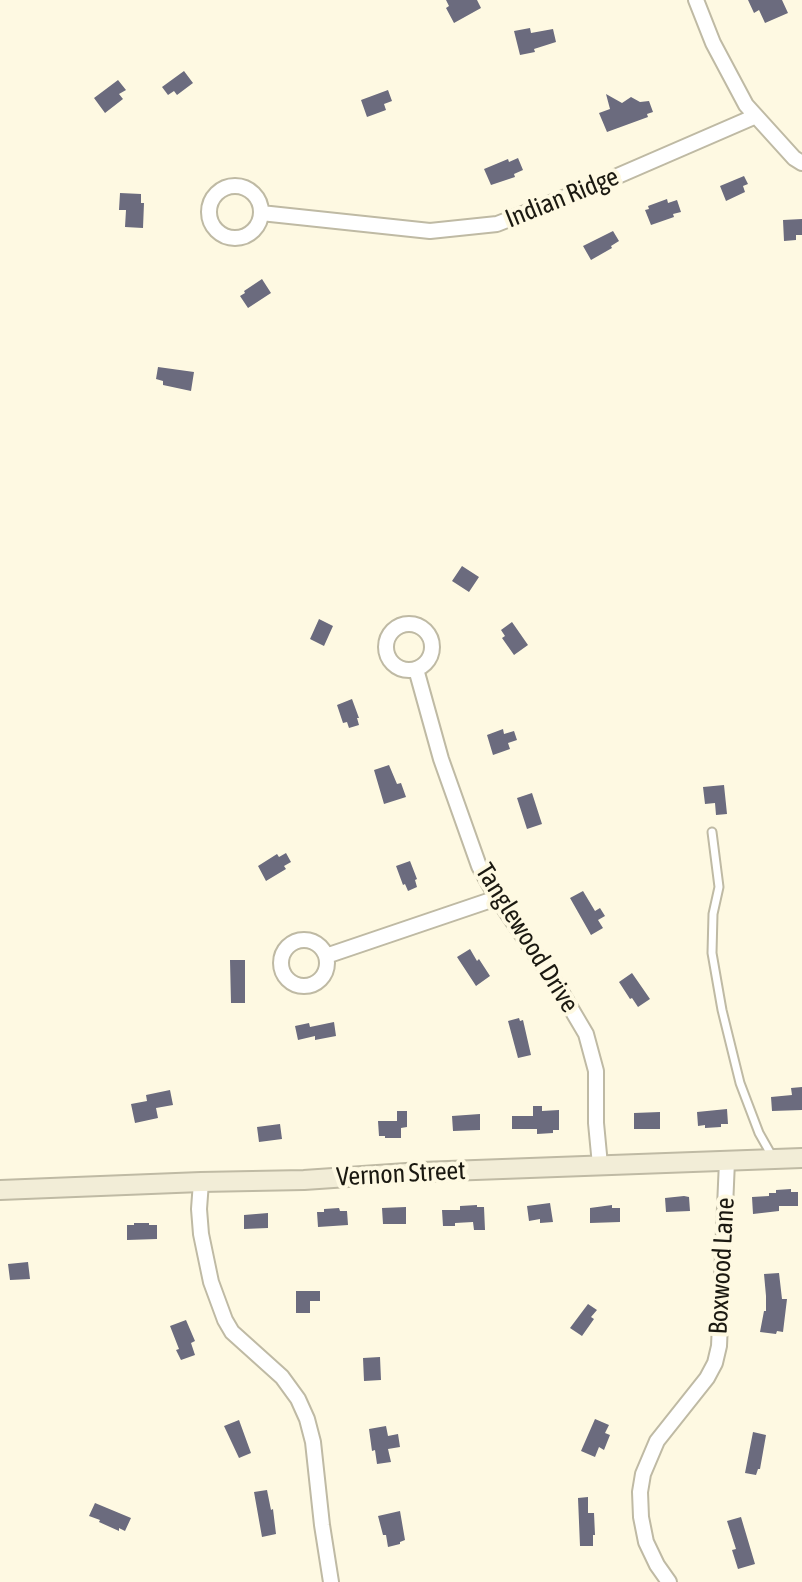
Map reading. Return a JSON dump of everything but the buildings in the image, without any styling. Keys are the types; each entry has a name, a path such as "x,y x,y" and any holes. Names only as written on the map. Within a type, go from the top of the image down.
{"main road":[{"name":"Vernon Street","path":"0,1190 802,1158"}],"street":[{"path":"696,0 713,43 746,105 802,163"},
{"name":"Indian Ridge","path":"261,213 430,231 497,224 756,116"},
{"name":"Tanglewood Drive","path":"416,669 441,759 484,877 586,1034 596,1071 600,1165"},
{"path":"326,956 497,898"},
{"name":"Boxwood Lane","path":"669,1582 646,1542 640,1492 649,1457 657,1441 707,1378 715,1363 719,1346 727,1161"},
{"path":"201,1182 201,1234 211,1282 225,1320 232,1332 282,1377 298,1399 307,1419 313,1442 331,1582"}],"lane":[{"path":"712,832 719,887 713,914 712,953 722,1010 740,1083 759,1133 773,1158"}]}
